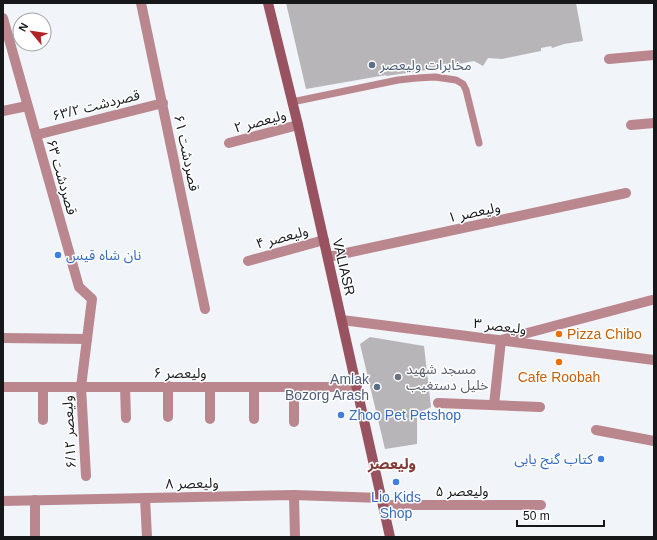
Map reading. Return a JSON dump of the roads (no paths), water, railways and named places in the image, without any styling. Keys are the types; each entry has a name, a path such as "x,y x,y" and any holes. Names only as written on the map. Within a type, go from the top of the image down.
{"main road":[{"name":"VALIASR","path":"268,3 298,125 390,537"}],"street":[{"name":"۶۱ قصردشت","path":"141,3 163,102 205,309"},
{"name":"۶۳ قصردشت","path":"3,18 79,287 92,299 88,339"},
{"path":"609,59 654,55"},
{"name":"۶۳/۲ قصردشت","path":"36,135 163,102"},
{"path":"3,112 28,106"},
{"path":"631,125 654,123"},
{"name":"۲ ولیعصر","path":"229,143 298,125"},
{"name":"۱ ولیعصر","path":"328,257 626,193"},
{"name":"۴ ولیعصر","path":"248,261 324,240"},
{"path":"494,405 501,340 652,300"},
{"name":"۳ ولیعصر","path":"342,320 654,360"},
{"path":"3,338 88,339"},
{"name":"۶/۱۲ ولیعصر","path":"86,476 81,387 88,339"},
{"path":"168,386 168,417"},
{"name":"۶ ولیعصر","path":"3,387 357,387"},
{"path":"43,387 43,420"},
{"path":"125,387 126,418"},
{"path":"210,387 210,419"},
{"path":"254,387 254,419"},
{"path":"294,387 294,422"},
{"path":"438,403 540,407"},
{"path":"596,430 654,441"},
{"path":"294,495 296,537"},
{"name":"۸ ولیعصر","path":"3,501 294,495 382,501"},
{"path":"146,498 147,537"},
{"path":"34,537 35,500"},
{"name":"۵ ولیعصر","path":"382,501 541,505"}],"lane":[{"path":"292,102 398,80 435,77 456,80 463,84 466,90 479,143"}],"place":[{"name":"مخابرات ولیعصر","path":"372,65"},
{"name":"نان شاه قیس","path":"58,255"},
{"name":"Pizza Chibo","path":"559,334"},
{"name":"Cafe Roobah","path":"559,362"},
{"name":"مسجد شهید خلیل دستغیب","path":"398,377"},
{"name":"Amlak Bozorg Arash","path":"377,387"},
{"name":"Zhoo Pet Petshop","path":"341,415"},
{"name":"کتاب گنج یابی","path":"601,459"},
{"name":"Lio Kids Shop","path":"396,482"}],"district":[{"name":"ولیعصر","path":"392,464"}]}
